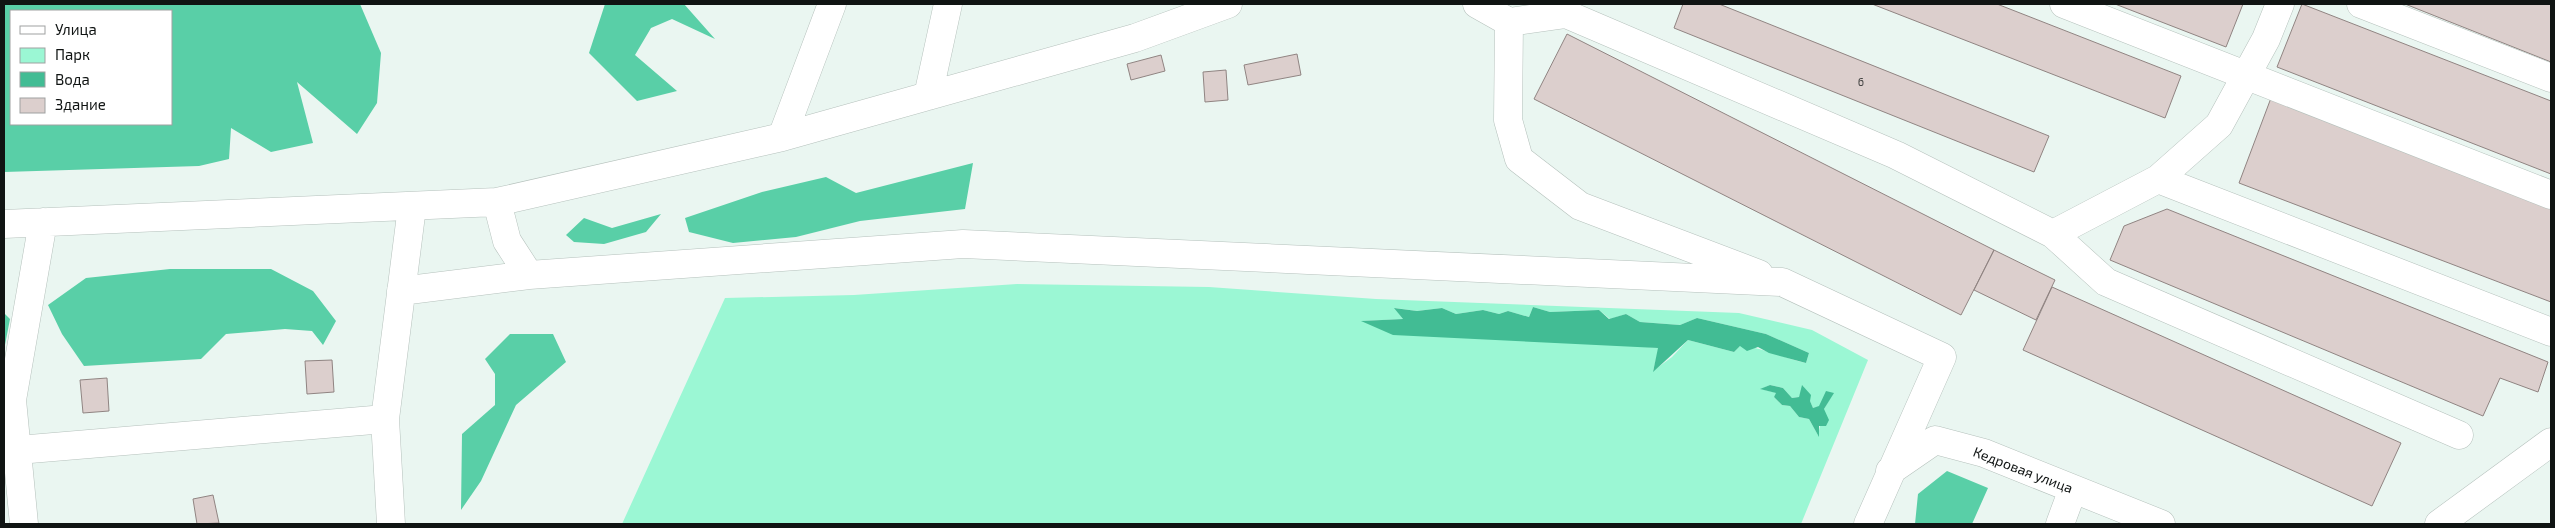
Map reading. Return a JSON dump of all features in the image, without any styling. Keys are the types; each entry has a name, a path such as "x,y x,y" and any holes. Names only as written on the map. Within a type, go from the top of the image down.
{"street":[{"path":"782,137 832,4"},
{"path":"928,96 948,4"},
{"path":"1477,4 1509,22 1566,14 1896,155 2053,234 2106,282 2459,435"},
{"path":"2064,4 2247,74 2551,196"},
{"path":"2053,234 2158,179 2219,124 2266,39 2280,4"},
{"path":"2361,4 2551,78"},
{"path":"4,224 497,202 782,137 1135,38 1212,6"},
{"path":"1509,22 1508,120 1519,159 1580,206 1782,282 1942,357 1890,470 1868,524"},
{"path":"2158,179 2551,332"},
{"path":"497,202 507,241 528,275"},
{"path":"392,524 386,419 412,207"},
{"path":"24,524 12,400 43,222"},
{"path":"401,291 528,275 964,244 1782,282"},
{"path":"18,450 386,419"},
{"name":"Кедровая улица","path":"1890,470 1935,440 1984,453 2161,524"},
{"path":"2439,524 2551,442"},
{"path":"2060,524 2073,489"}],"green space":[{"path":"1017,284 1209,287 1376,299 1739,313 1812,330 1868,360 1801,524 622,524 725,298 854,295","holes":["1533,307 1550,312 1599,310 1610,319 1626,314 1640,322 1680,325 1697,318 1766,334 1809,353 1806,363 1756,348 1740,346 1734,352 1688,340 1672,357 1653,371 1659,348 1362,321 1403,319 1395,308 1417,311 1442,308 1456,314 1483,310 1499,314 1508,311 1529,317","1770,385 1783,388 1792,398 1799,397 1803,386 1813,408 1819,407 1833,393 1824,409 1818,435 1809,419 1799,417 1790,406 1782,405 1774,397 1777,393 1761,389"]}],"shaded area":[{"path":"4,4 360,4 381,53 377,103 357,134 297,82 313,143 271,152 231,128 229,159 199,166 4,172"},
{"path":"605,4 684,4 715,39 672,19 651,28 635,55 677,91 637,101 589,53"},
{"path":"973,163 965,209 860,221 796,237 733,243 689,232 685,218 762,192 826,177 856,193"},
{"path":"661,214 646,232 604,244 574,242 566,235 584,218 612,228"},
{"path":"170,269 271,269 313,291 336,321 323,345 312,331 285,329 226,334 201,359 84,366 62,334 48,305 86,278"},
{"path":"4,313 10,319 4,350"},
{"path":"510,334 553,334 566,362 516,405 481,481 461,510 462,434 495,405 495,374 485,359"},
{"path":"1947,471 1988,488 1972,524 1915,524 1918,494"}],"water":[{"path":"1533,307 1550,312 1599,310 1609,319 1626,314 1640,322 1680,325 1697,318 1766,334 1809,353 1806,363 1769,353 1758,347 1747,351 1740,346 1734,352 1688,340 1653,372 1658,348 1393,335 1361,321 1403,319 1394,308 1417,311 1442,308 1456,314 1483,310 1499,314 1508,311 1529,317"},
{"path":"1770,385 1783,388 1792,398 1799,397 1802,385 1811,395 1810,401 1813,408 1819,406 1826,391 1834,393 1824,409 1829,420 1826,426 1819,426 1819,437 1809,419 1799,417 1790,406 1782,405 1774,397 1776,393 1760,389"}],"building":[{"path":"1683,4 1719,4 2049,136 2034,172 1674,28"},
{"path":"1872,4 1997,4 2181,76 2165,118"},
{"path":"2115,4 2243,4 2226,47"},
{"path":"2302,4 2551,101 2551,174 2277,67"},
{"path":"2405,4 2551,4 2551,62"},
{"path":"1567,34 1994,250 1961,315 1534,99"},
{"path":"1297,54 1301,75 1248,85 1244,65"},
{"path":"1161,55 1165,71 1131,80 1127,64"},
{"path":"1226,70 1228,100 1205,102 1203,72"},
{"path":"2271,98 2551,205 2551,302 2239,183"},
{"path":"2167,209 2548,362 2538,392 2500,378 2483,416 2110,260 2124,226"},
{"path":"1994,250 2055,280 2036,320 1974,290"},
{"path":"2052,287 2401,443 2372,506 2023,350"},
{"path":"332,360 334,392 307,394 305,361"},
{"path":"107,378 109,411 83,413 80,380"},
{"path":"213,495 219,523 197,524 193,499"}]}
